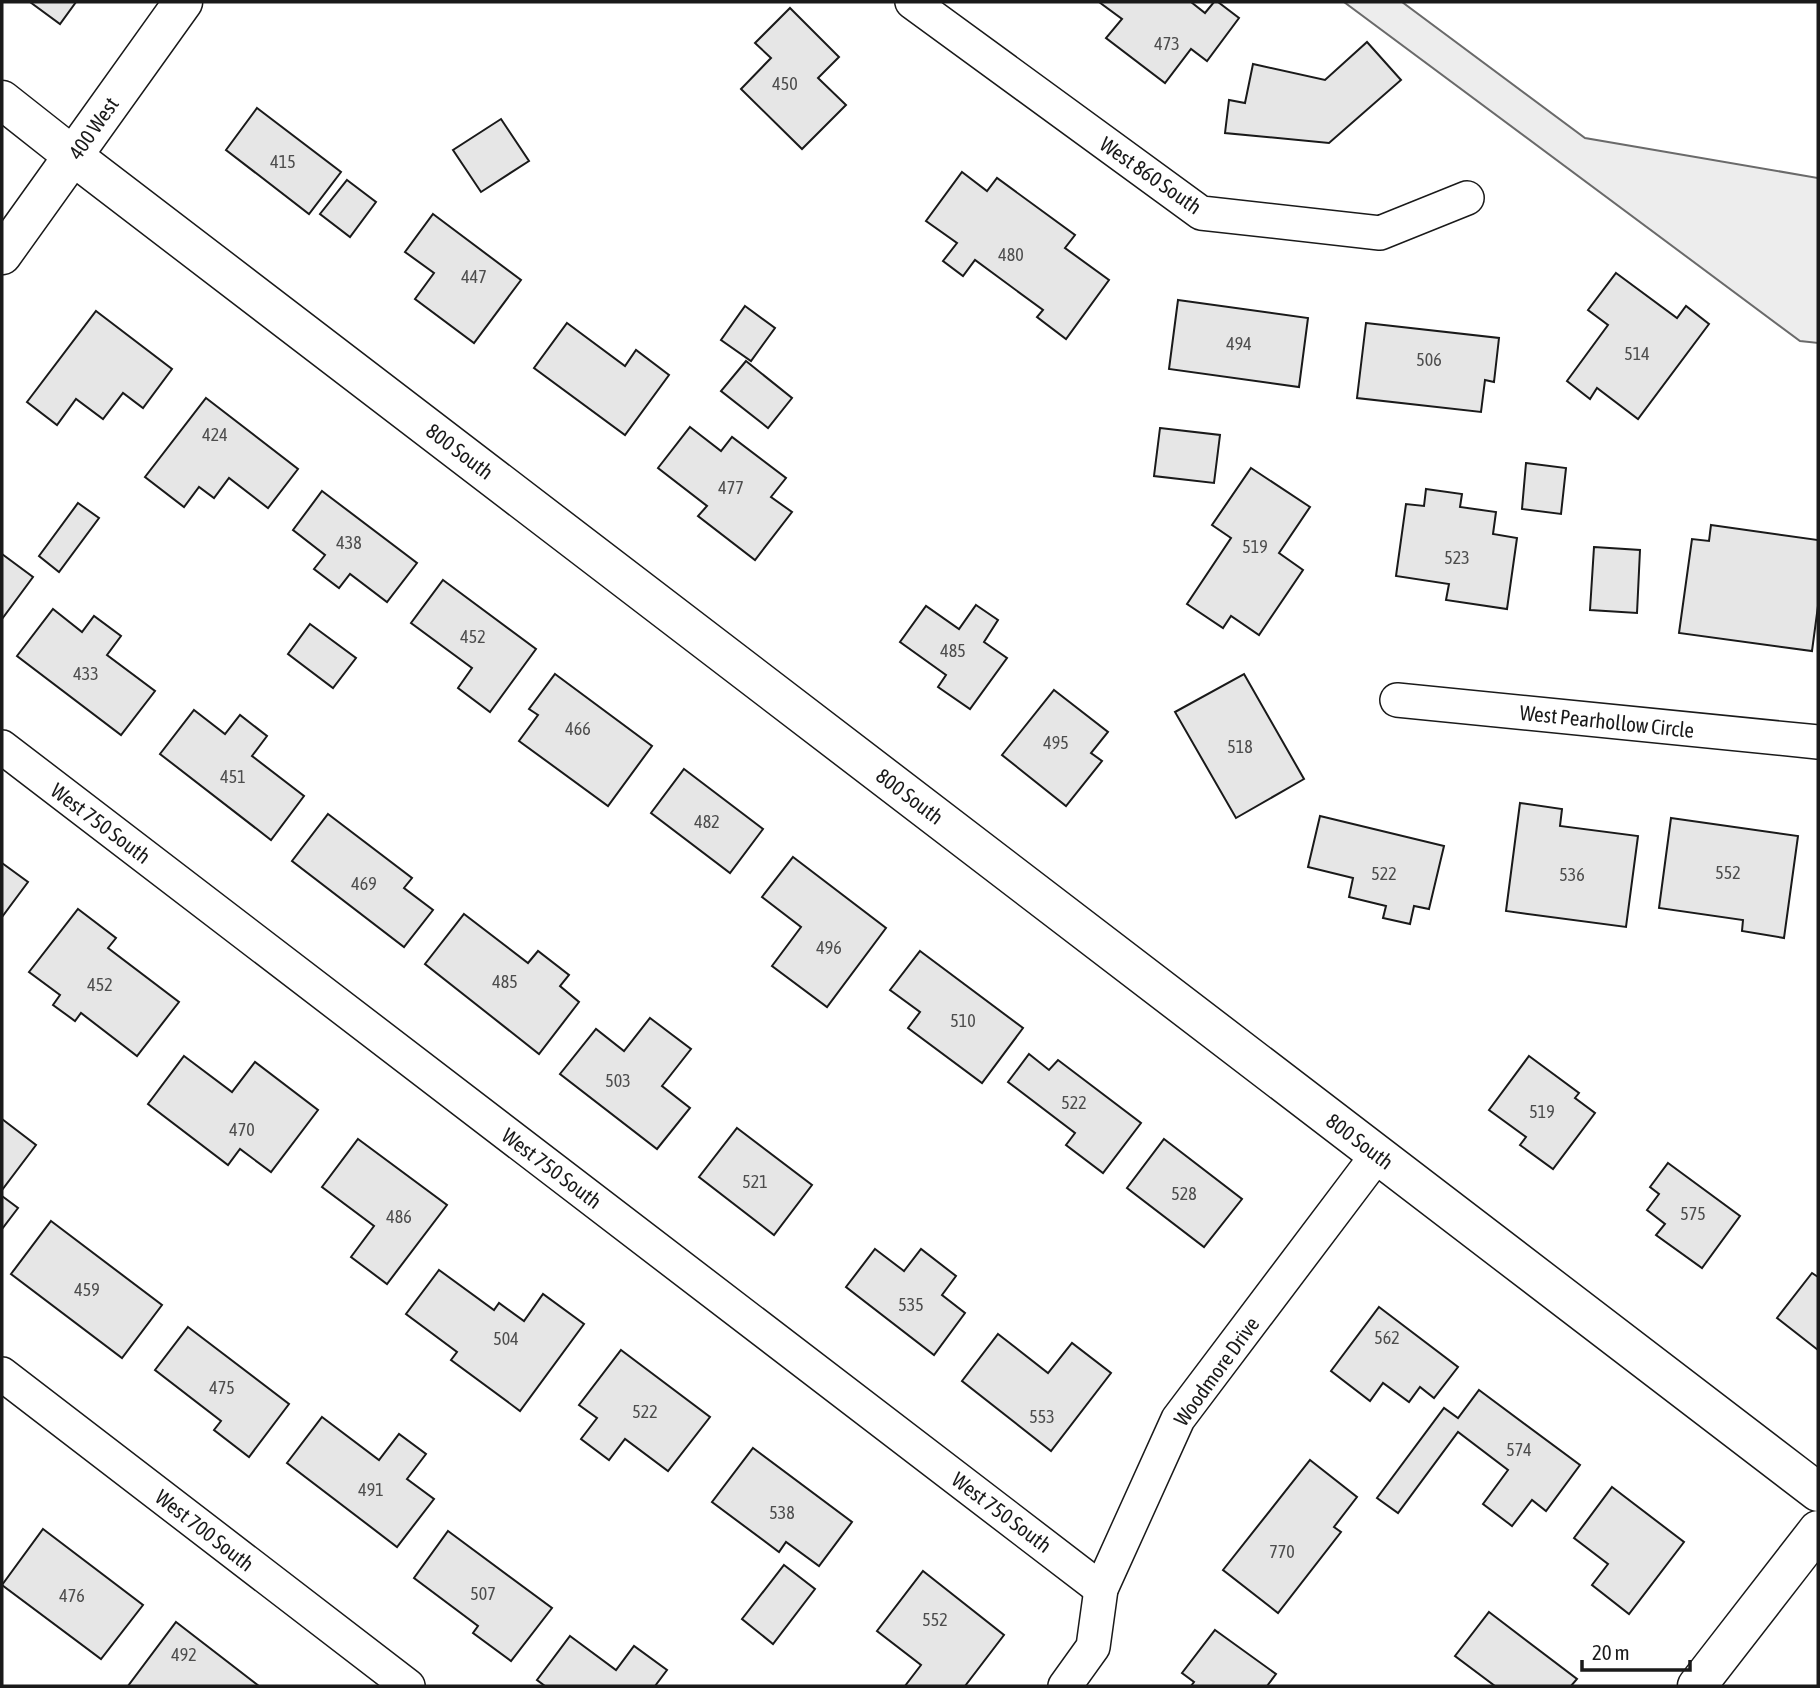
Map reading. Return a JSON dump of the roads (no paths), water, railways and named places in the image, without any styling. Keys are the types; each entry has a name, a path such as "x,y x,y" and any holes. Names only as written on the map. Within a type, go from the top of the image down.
{"street":[{"name":"400 West","path":"2,255 183,2"},
{"name":"West 860 South","path":"912,2 1200,213 1380,233 1467,198"},
{"name":"800 South","path":"2,100 1818,1492"},
{"name":"West Pearhollow Circle","path":"1396,700 1818,742"},
{"name":"West 750 South","path":"2,747 1101,1589"},
{"name":"Woodmore Drive","path":"1065,1686 1093,1647 1101,1589 1178,1419 1378,1154"},
{"name":"West 700 South","path":"2,1374 408,1686"},
{"path":"1697,1686 1818,1530"}]}
